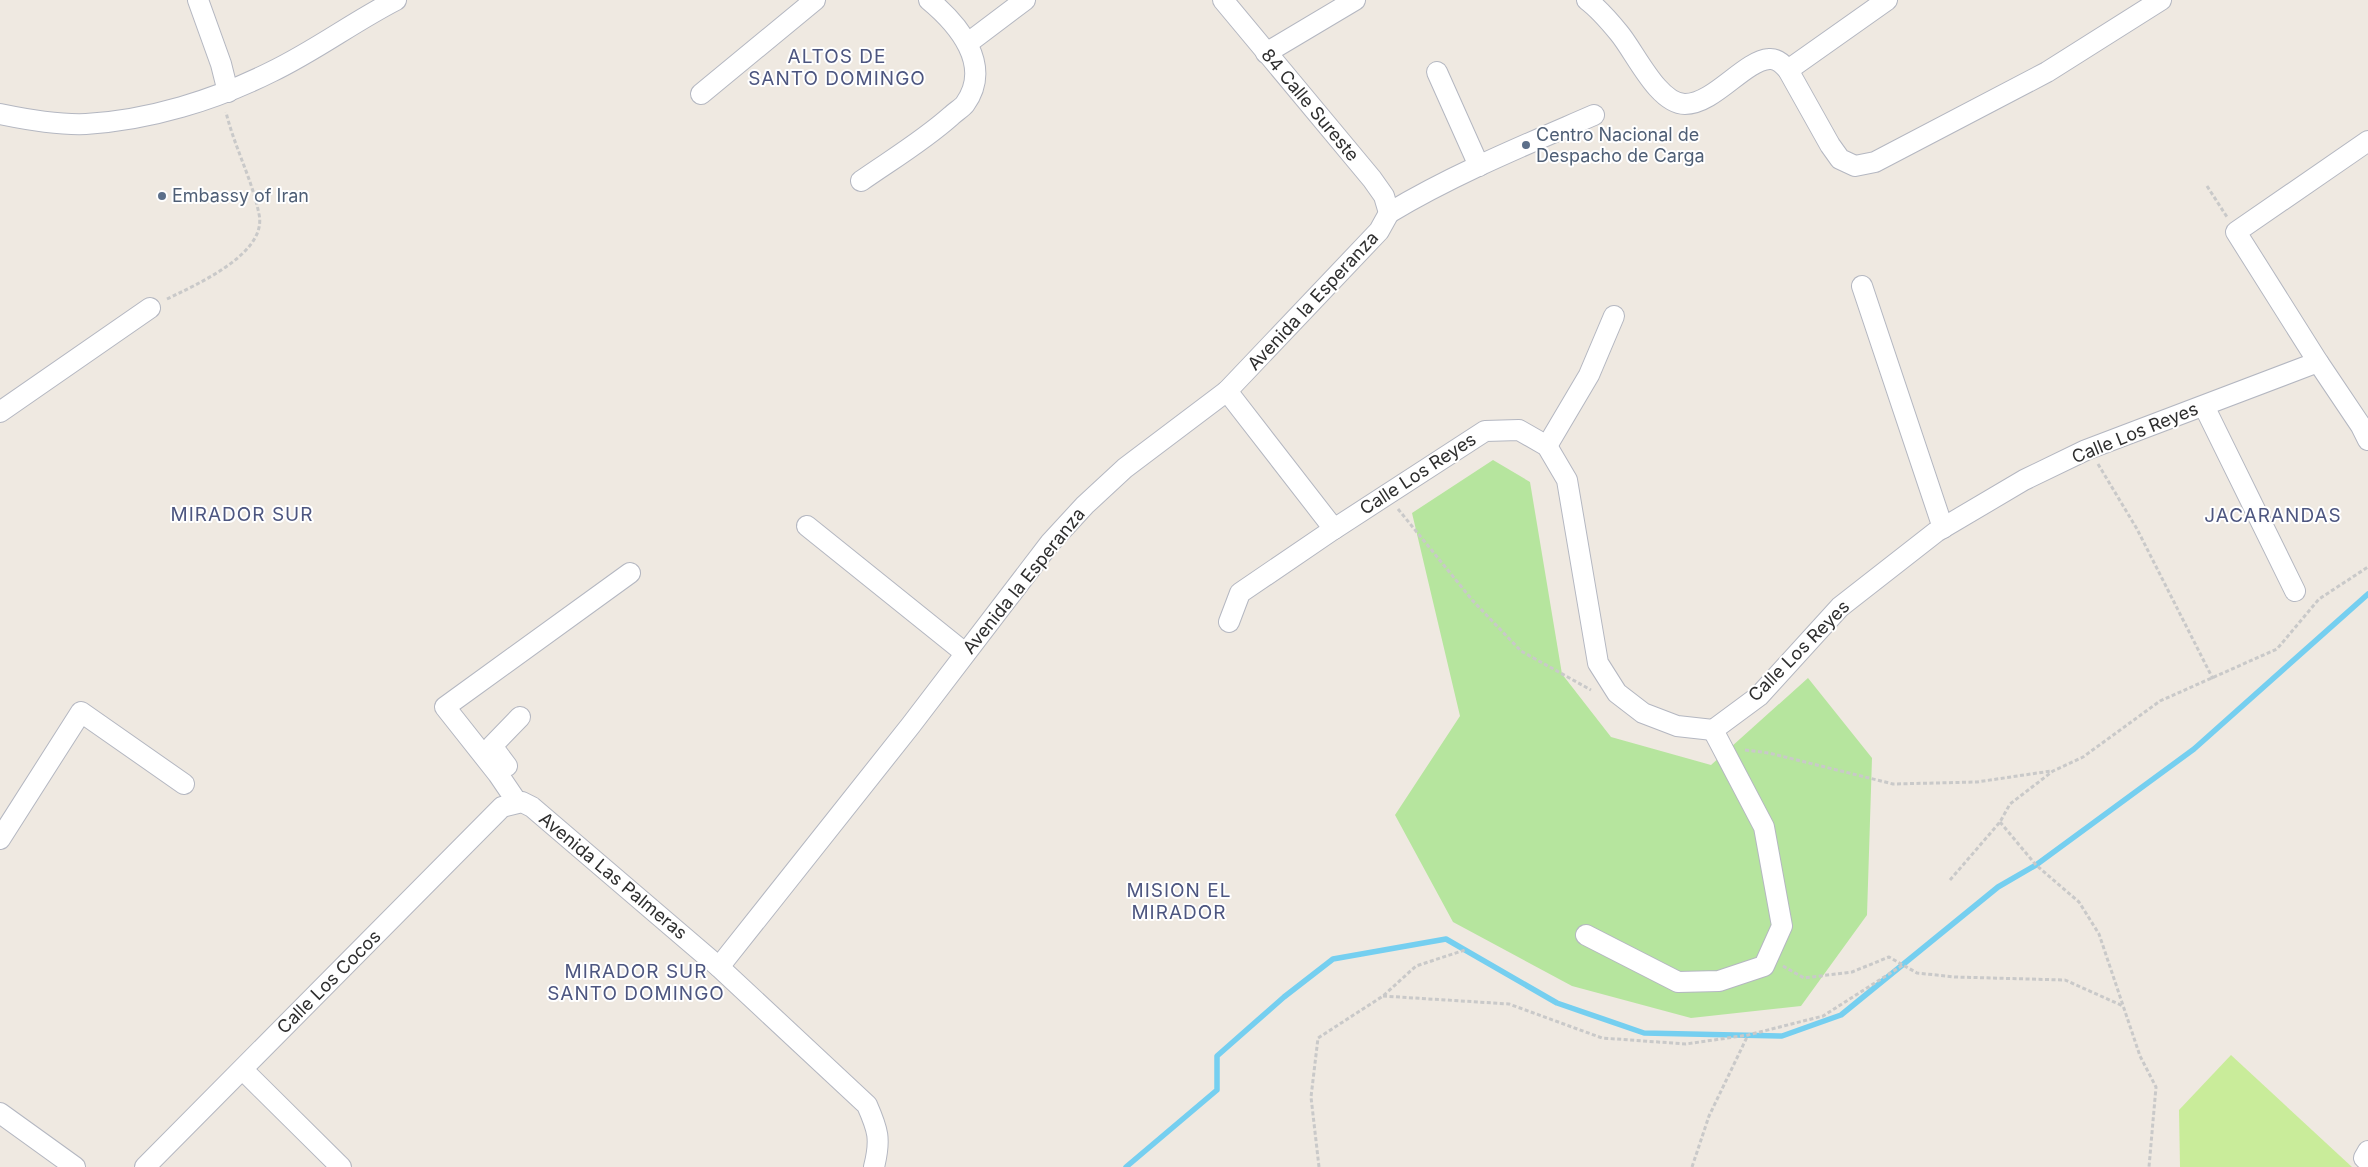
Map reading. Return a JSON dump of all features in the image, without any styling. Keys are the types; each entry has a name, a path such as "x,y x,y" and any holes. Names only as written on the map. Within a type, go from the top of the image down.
{"street":[{"path":"198,0 221,64 225,93"},
{"path":"363,16 379,0"},
{"path":"0,114 19,118 85,124 152,114 225,93 296,58 328,40 363,16 396,0"},
{"path":"701,94 815,0"},
{"path":"861,181 938,128 965,104 976,71 968,43 953,22 929,0"},
{"path":"968,43 1025,0"},
{"name":"84 Calle Sureste","path":"1223,0 1372,179 1384,196 1389,213"},
{"path":"1266,53 1355,0"},
{"path":"1587,0 1620,33 1659,90 1672,101 1685,104 1702,100 1758,63 1770,58 1781,62 1788,70 1830,145 1840,159 1855,166 1875,162 2047,72 2161,0"},
{"path":"1788,70 1887,0"},
{"path":"1437,72 1479,166"},
{"path":"1389,213 1419,195 1479,166 1594,115"},
{"path":"2368,141 2236,232 2318,362 2362,426 2368,440"},
{"name":"Avenida la Esperanza","path":"719,967 1050,543 1085,505 1125,468 1226,391 1379,231 1389,213"},
{"path":"1862,286 1943,528"},
{"path":"0,412 150,308"},
{"path":"1547,446 1589,375 1614,316"},
{"name":"Calle Los Reyes","path":"1229,622 1240,594 1334,528 1485,431 1519,430 1547,446 1567,480 1598,663 1617,694 1644,713 1677,726 1718,738 1840,607 1943,528 2024,480 2086,450 2318,362"},
{"path":"1226,391 1334,528"},
{"path":"2204,406 2295,591"},
{"path":"807,526 966,653"},
{"path":"519,802 445,707 630,573"},
{"path":"0,839 81,712 184,784"},
{"path":"519,802 518,781 492,746 520,717"},
{"path":"1586,935 1678,982 1719,981 1764,966 1782,926 1764,827 1718,738"},
{"name":"Avenida Las Palmeras","path":"519,802 532,807 719,967 867,1105 878,1130 876,1160"},
{"name":"Calle Los Cocos","path":"145,1167 502,806 519,802"},
{"path":"243,1070 341,1167"},
{"path":"0,1113 75,1167"},
{"path":"2368,1151 2364,1158 2368,1161"}],"path":[{"path":"150,308 216,273 242,254 256,237 260,216 225,93"},
{"path":"2207,186 2236,232"},
{"path":"2086,450 2104,471 2137,529 2213,679"},
{"path":"1382,497 1397,508 1473,601 1521,651 1591,689 1617,694"},
{"path":"1950,880 2000,822 2010,804 2054,771 2083,757 2160,701 2277,649 2319,599 2368,567"},
{"path":"1718,738 1769,753 1893,784 1978,782 2054,771"},
{"path":"2000,822 2036,865 2079,902 2099,934 2140,1056 2156,1087 2149,1167"},
{"path":"1319,1167 1311,1097 1318,1038 1383,996 1416,966 1465,950"},
{"path":"1768,958 1804,978 1852,972 1889,957 1917,973 1956,977 2065,980 2123,1006"},
{"path":"1383,996 1509,1004 1602,1038 1686,1044 1748,1035 1824,1016 1902,965"},
{"path":"1692,1167 1709,1116 1748,1035"}],"green space":[{"path":"1493,460 1530,482 1562,674 1611,737 1711,765 1808,678 1872,758 1867,915 1801,1006 1691,1018 1572,986 1453,922 1395,815 1460,716 1412,513"},
{"path":"2231,1055 2352,1167 2180,1167 2179,1110"}],"waterway":[{"path":"1126,1167 1217,1090 1217,1056 1284,997 1333,959 1446,939 1557,1003 1644,1033 1782,1036 1841,1015 1998,887 2036,865 2194,749 2368,594"}],"place":[{"name":"Centro Nacional de Despacho de Carga","path":"1526,145"},
{"name":"Embassy of Iran","path":"162,196"}],"district":[{"name":"ALTOS DE SANTO DOMINGO","path":"837,67"},
{"name":"MIRADOR SUR","path":"242,514"},
{"name":"JACARANDAS","path":"2273,515"},
{"name":"MISION EL MIRADOR","path":"1179,901"},
{"name":"MIRADOR SUR SANTO DOMINGO","path":"636,982"}]}
